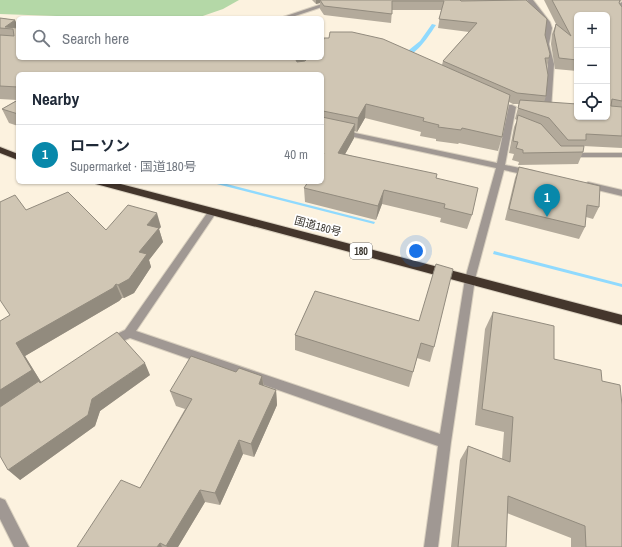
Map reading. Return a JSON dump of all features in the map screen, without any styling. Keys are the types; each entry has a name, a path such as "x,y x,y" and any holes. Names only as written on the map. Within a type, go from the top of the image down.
{"highway":[{"path":"0,150 16,155"},
{"name":"国道180号","path":"108,184 622,320"}],"street":[{"path":"289,16 340,0"},
{"path":"530,4 547,22 549,28 546,44 551,64 546,110"},
{"path":"621,16 622,4"},
{"path":"431,547 445,442 470,279 513,122 513,107"},
{"path":"324,128 539,175"},
{"path":"560,155 622,155"},
{"path":"577,183 622,193"},
{"path":"116,341 129,333 213,211"},
{"path":"129,333 445,442"},
{"path":"0,505 22,547"}],"green space":[{"path":"0,0 239,0 223,9 203,16 56,16 0,14"}],"water":[{"path":"217,184 227,184 375,222 374,224"},
{"path":"494,251 622,284 622,287 493,254"}],"building":[{"path":"320,0 526,0 547,19 545,35 550,54 549,58 545,58 548,75 546,96 517,93 443,61 477,23 439,19 444,1 392,1 392,14 324,6"},
{"path":"552,0 620,0 619,3 622,7 622,101 612,99 611,106 622,107 622,136 586,134 586,140 568,140 549,118 518,108 520,100 574,104 574,120 610,120 610,12 574,12 574,60 559,58 554,33 556,24 571,36"},
{"path":"0,18 15,20 5,27 16,28 16,60 296,60 297,62 306,60 324,60 324,38 329,38 330,32 352,32 383,39 510,95 502,137 462,128 461,130 438,127 439,125 423,121 424,118 366,104 358,118 324,111 324,72 16,72 16,87 0,86 0,35 14,36 13,29 0,28"},
{"path":"16,101 16,113 2,109"},
{"path":"518,115 541,124 561,146 584,146 583,152 523,153 523,150 516,148 518,142 513,141"},
{"path":"324,117 355,124 338,153 437,174 436,178 478,188 472,215 444,208 445,204 384,190 378,206 304,188 307,184 324,184"},
{"path":"519,167 600,186 599,207 587,205 585,227 509,209"},
{"path":"68,192 106,230 128,205 157,213 147,225 159,228 139,252 147,254 129,279 118,285 116,284 113,288 16,343 32,370 0,390 0,321 10,315 0,300 0,202 15,195 26,210"},
{"path":"436,264 453,269 434,347 421,343 413,372 295,335 315,291 419,321"},
{"path":"493,312 554,326 554,359 601,370 602,381 620,385 622,405 622,547 586,547 585,526 508,496 506,547 458,547 468,446 510,462 513,417 482,409"},
{"path":"117,332 145,363 92,399 88,415 8,470 0,456 0,407 39,381 40,383"},
{"path":"191,356 236,372 239,368 262,376 259,384 276,390 251,444 239,440 215,493 200,490 166,546 160,543 157,547 77,547 121,480 140,488 192,399 170,391"}],"waterway":[{"path":"406,55 422,42 434,25"}],"place":[{"name":"ローソン","path":"547,217"}]}
